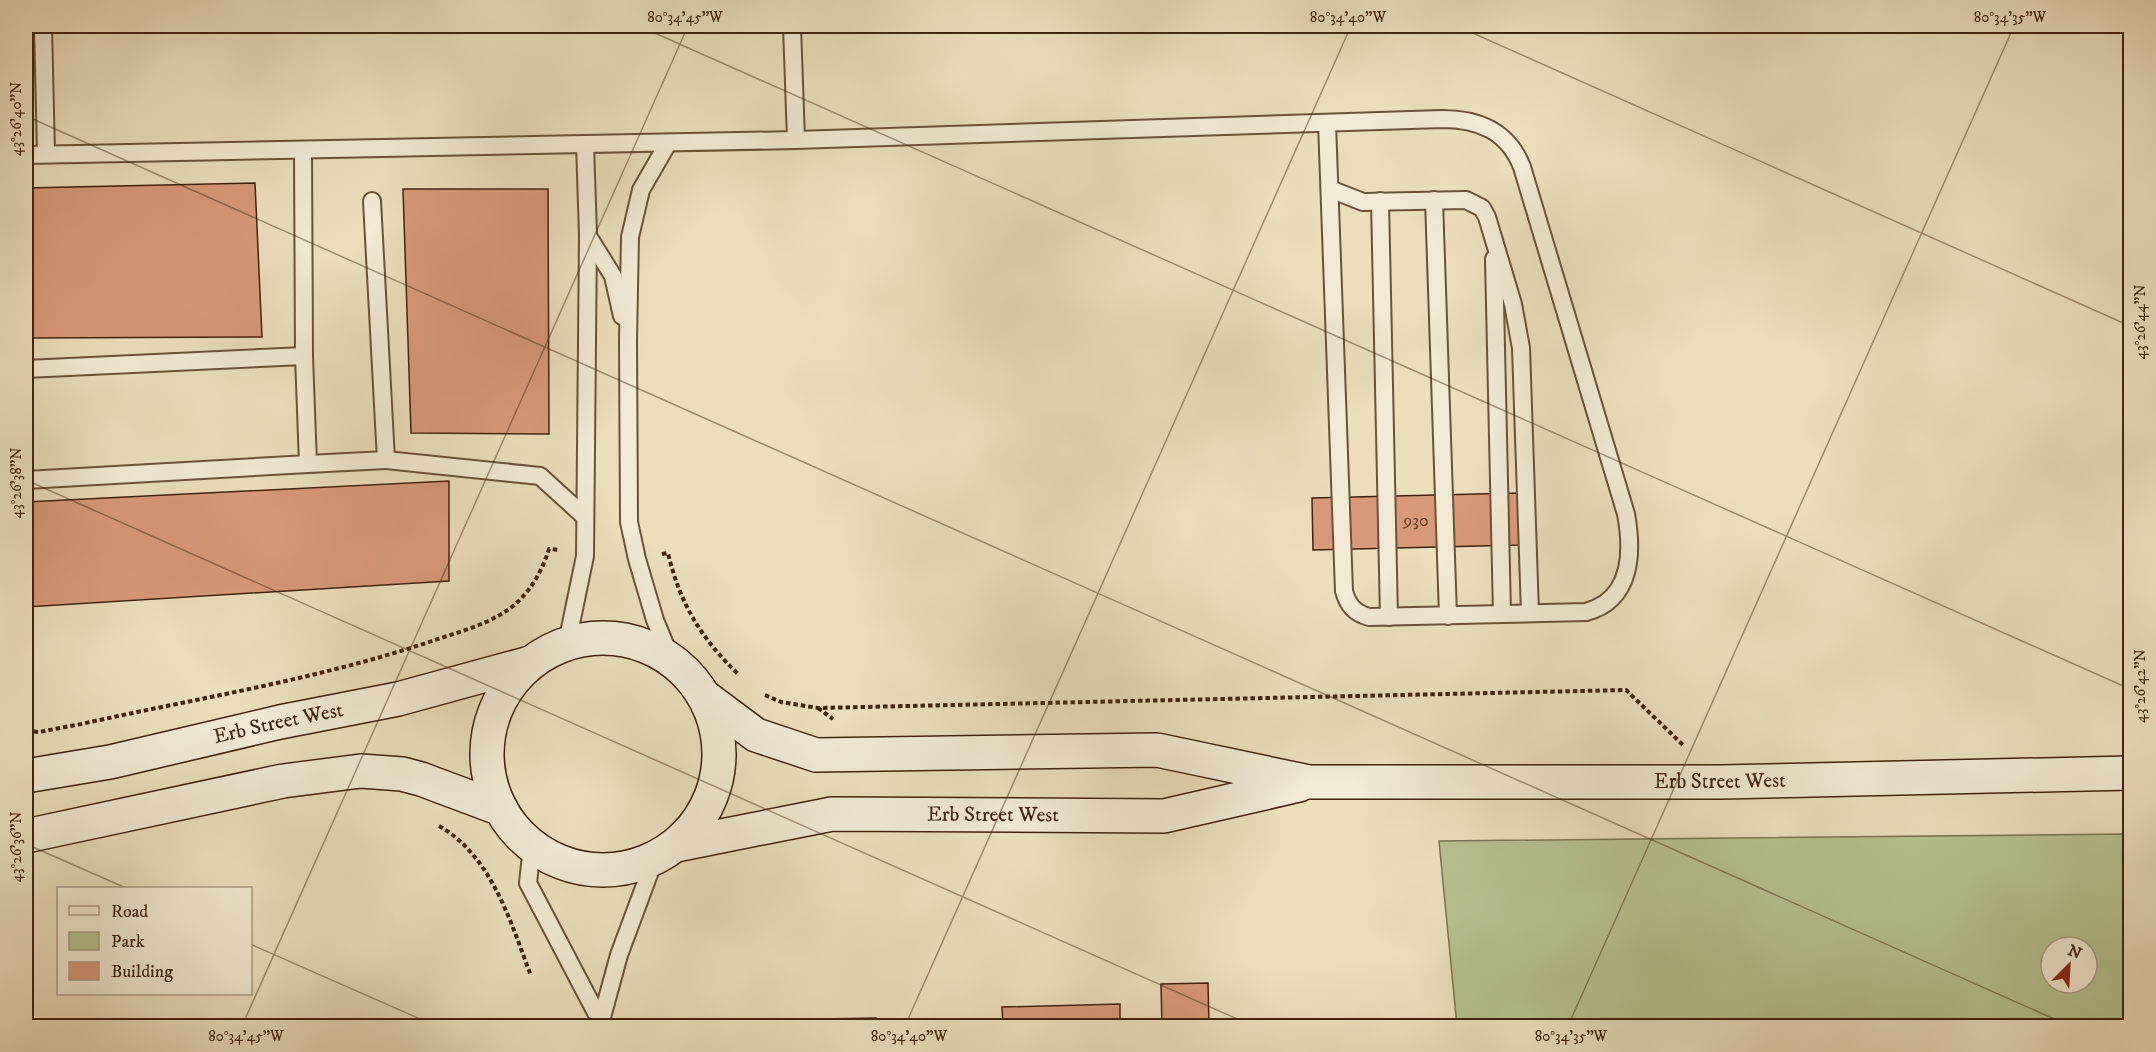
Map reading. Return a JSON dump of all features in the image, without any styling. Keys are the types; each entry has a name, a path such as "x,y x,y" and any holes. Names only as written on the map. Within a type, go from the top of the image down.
{"main road":[{"path":"530,663 567,643 603,638 639,643 671,659 690,676 705,697 717,727 717,771 713,792 698,821 665,851"},
{"name":"Erb Street West","path":"26,776 110,762 280,722 398,699 530,663"},
{"name":"Erb Street West","path":"530,663 503,693 488,731 488,771 501,809 514,829 532,846 560,862 591,869 624,868 665,851 832,814 1164,816 1309,782"},
{"name":"Erb Street West","path":"705,697 756,735 816,755 1157,750 1309,782 1721,782 2130,773"},
{"path":"26,836 283,781 361,771 392,773 421,779 501,809"}],"lane":[{"path":"43,26 46,154"},
{"path":"792,26 796,140"},
{"path":"26,155 796,140 1442,119 1480,123 1503,137 1522,167 1626,514 1630,538 1626,574 1620,590 1610,602 1586,612 1448,616 1361,615 1353,609 1344,591 1327,123"},
{"path":"668,142 641,190 630,237 628,340 630,522 637,559 655,620 671,659"},
{"path":"567,643 585,556 588,235 585,144"},
{"path":"303,150 304,356 308,464"},
{"path":"1330,189 1364,202 1466,200 1482,208 1516,315 1521,348 1530,613"},
{"path":"1434,200 1448,616"},
{"path":"372,201 386,460"},
{"path":"1380,201 1389,617"},
{"path":"588,235 613,276 628,340"},
{"path":"1493,237 1502,614"},
{"path":"26,369 304,356"},
{"path":"26,480 386,460 540,476 585,517"},
{"path":"532,846 528,883 602,1024"},
{"path":"602,1024 619,955 665,851"}],"path":[{"path":"26,731 39,732 81,724 393,654 485,623 513,606 531,588 543,567 549,549 567,551"},
{"path":"654,556 668,553 676,587 694,622 718,654 740,677"},
{"path":"757,689 781,702 818,708 1626,690 1721,782"},
{"path":"434,823 464,843 479,861 514,931 531,976"}],"green space":[{"path":"2130,834 2130,1026 1457,1026 1439,841"}],"building":[{"path":"255,183 262,337 26,338 26,188"},
{"path":"403,189 548,189 549,434 411,433"},
{"path":"449,481 449,581 26,607 26,502"},
{"path":"1519,493 1520,545 1313,550 1312,498"},
{"path":"1208,983 1209,1026 1162,1026 1161,984"},
{"path":"1120,1004 1120,1026 1003,1026 1002,1007"},
{"path":"876,1018 876,1026 818,1026 818,1019"}]}
